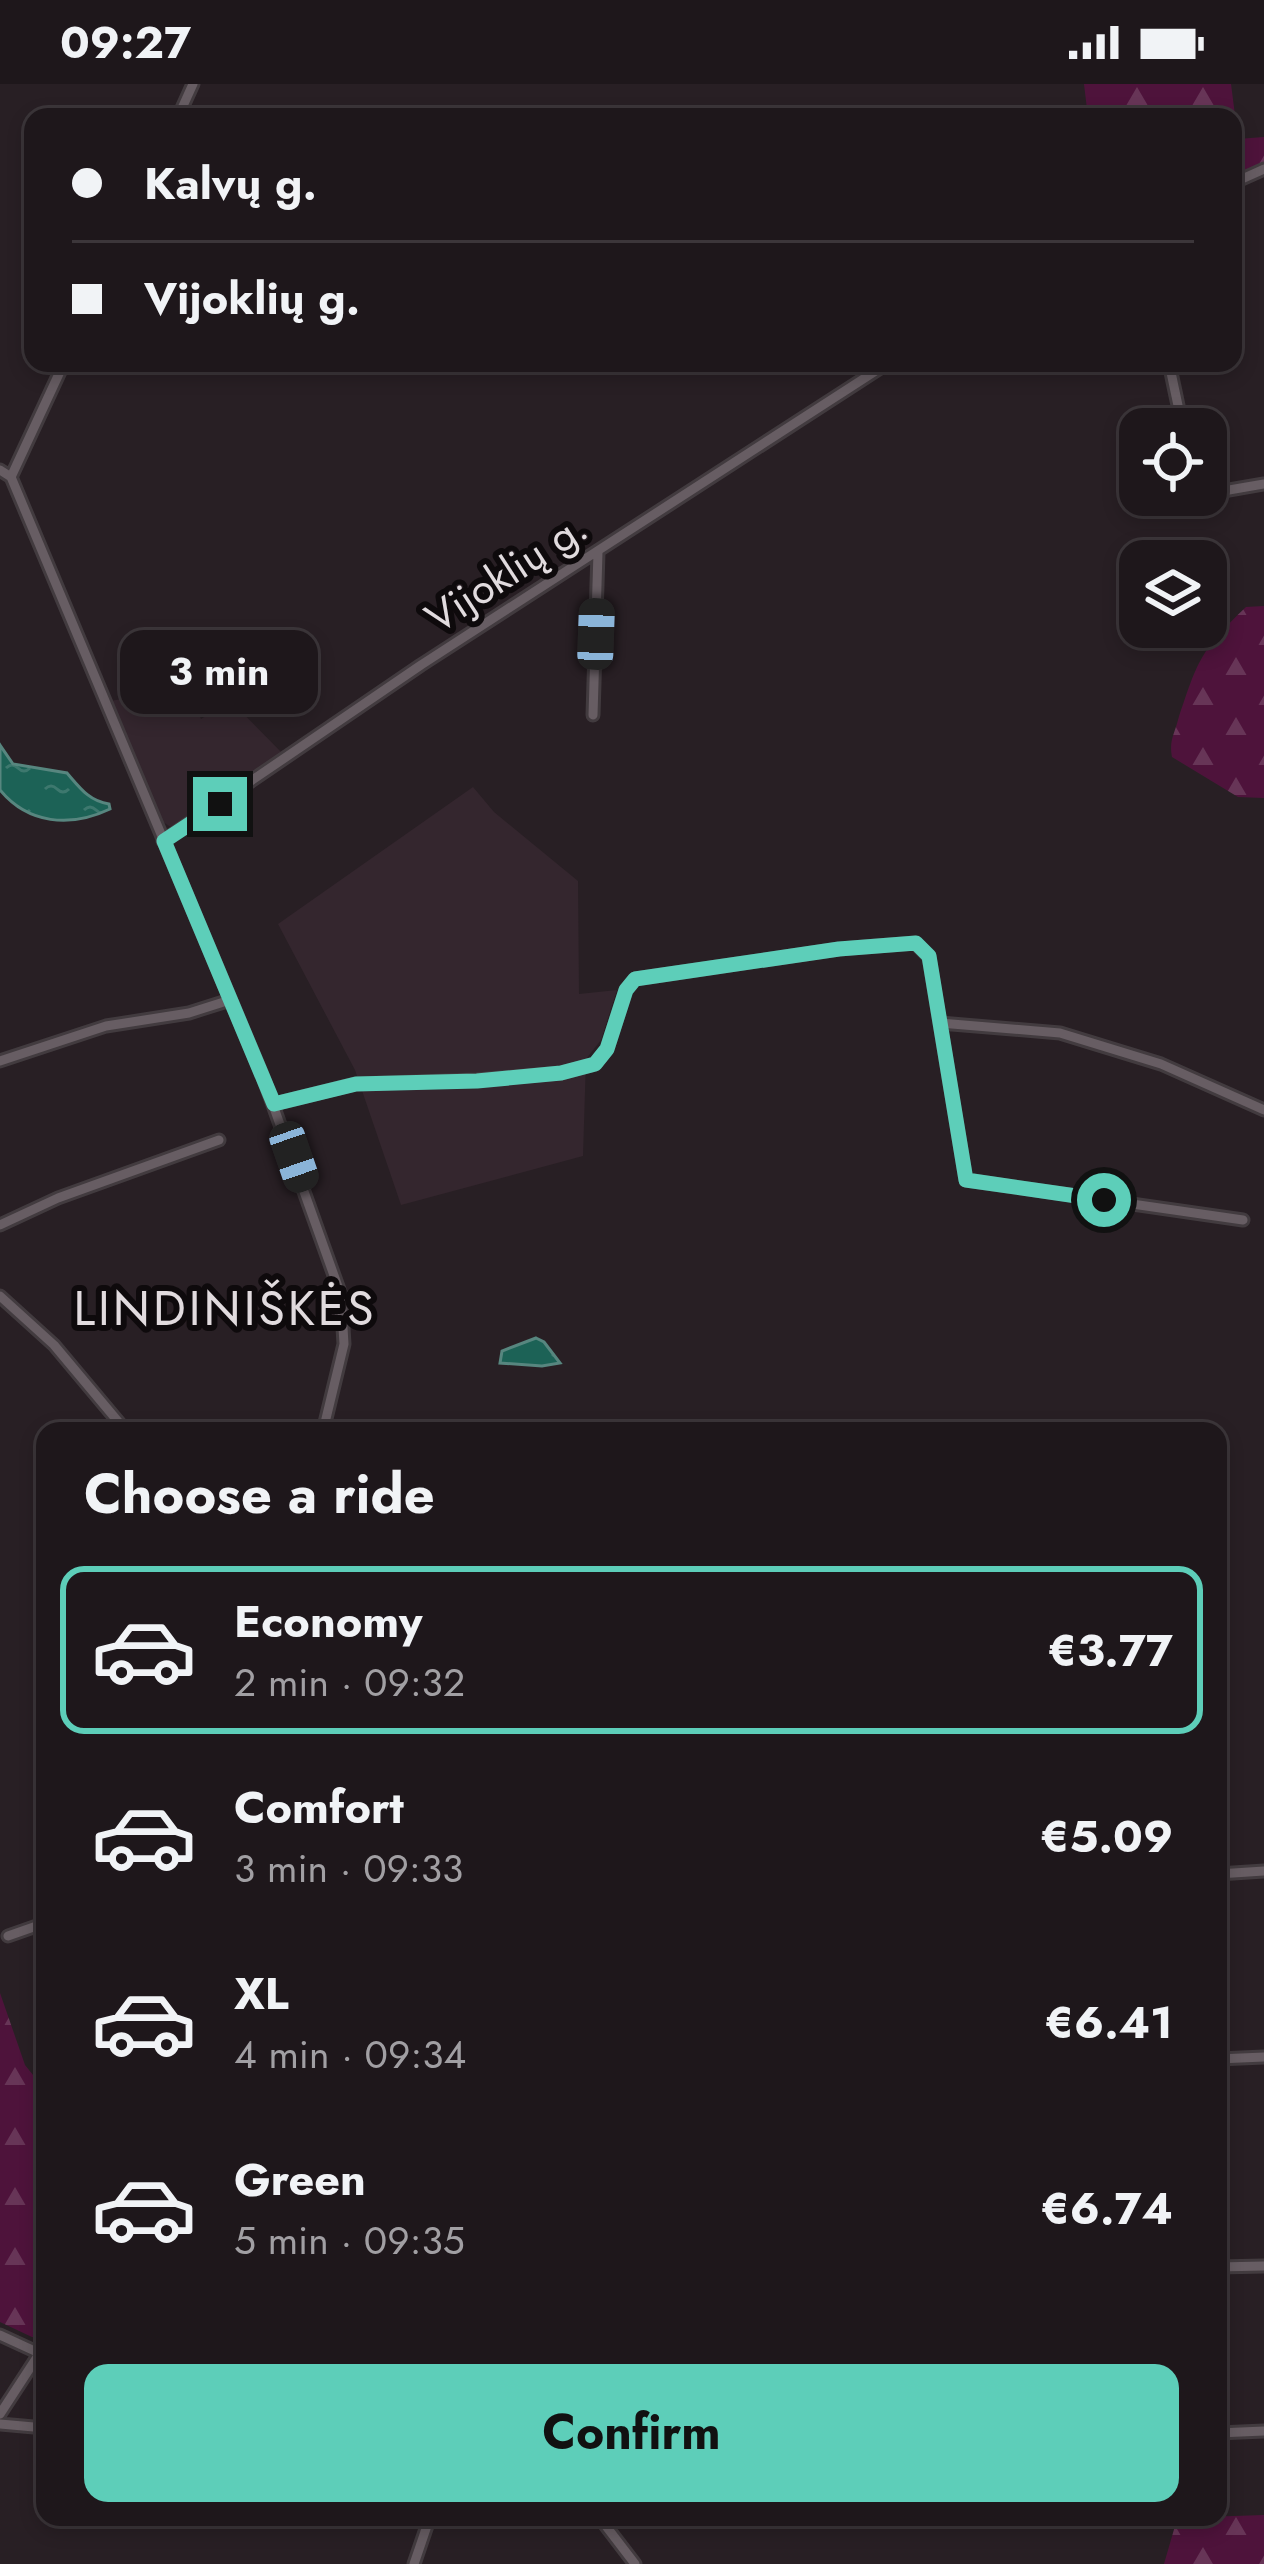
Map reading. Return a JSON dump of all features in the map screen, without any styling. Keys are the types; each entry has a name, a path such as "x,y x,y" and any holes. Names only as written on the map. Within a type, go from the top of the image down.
{"street":[{"path":"11,477 60,372"},
{"name":"Vijoklių g.","path":"164,841 421,665 874,372"},
{"path":"1171,372 1179,408"},
{"path":"0,470 11,477 274,1104 344,1316 344,1344 324,1422"},
{"path":"1227,490 1264,484"},
{"path":"593,715 598,552"},
{"path":"274,1104 356,1084 561,1073 595,1064 607,1049 626,990 635,979 839,949 916,943 929,956 966,1180 1243,1220"},
{"path":"0,1061 106,1026 189,1013 230,1000"},
{"path":"940,1023 1075,1037 1161,1064 1264,1110"},
{"path":"0,1226 58,1198 219,1140"},
{"path":"0,1296 54,1345 118,1422"},
{"path":"1227,1873 1264,1871"},
{"path":"8,1936 36,1926"},
{"path":"1227,2059 1264,2057"},
{"path":"1227,2267 1264,2266"},
{"path":"0,2336 36,2347"},
{"path":"0,2414 36,2358"},
{"path":"0,2424 36,2427"},
{"path":"1227,2433 1264,2431"},
{"path":"413,2564 427,2526"},
{"path":"606,2526 635,2564"}],"shaded area":[{"path":"188,688 201,719 231,701 284,755 174,829 163,822 110,701"},
{"path":"473,787 494,812 578,881 579,994 617,990 601,1040 586,1059 583,1156 401,1205 355,1070 278,924"}],"green space":[{"path":"1084,84 1231,84 1234,108 1087,108"},
{"path":"1264,137 1264,164 1242,173 1242,139"},
{"path":"1264,606 1264,798 1238,797 1172,757 1172,742 1202,658 1209,648 1227,648 1227,627 1246,607"},
{"path":"0,1993 25,2065 36,2076 36,2337 0,2322"},
{"path":"1264,2515 1264,2564 1164,2564 1175,2526 1227,2526 1227,2516"}],"water":[{"path":"0,745 13,764 67,773 85,793 109,804 110,809 65,820 23,810 0,790"},
{"path":"536,1338 560,1363 500,1363 502,1351"}],"district":[{"name":"LINDINIŠKĖS","path":"225,1308"}],"route":[{"path":"220,804 164,841 274,1104 356,1084 407,1085 561,1073 595,1064 607,1049 626,990 635,979 902,941 916,943 929,956 966,1180 1104,1200"}]}
